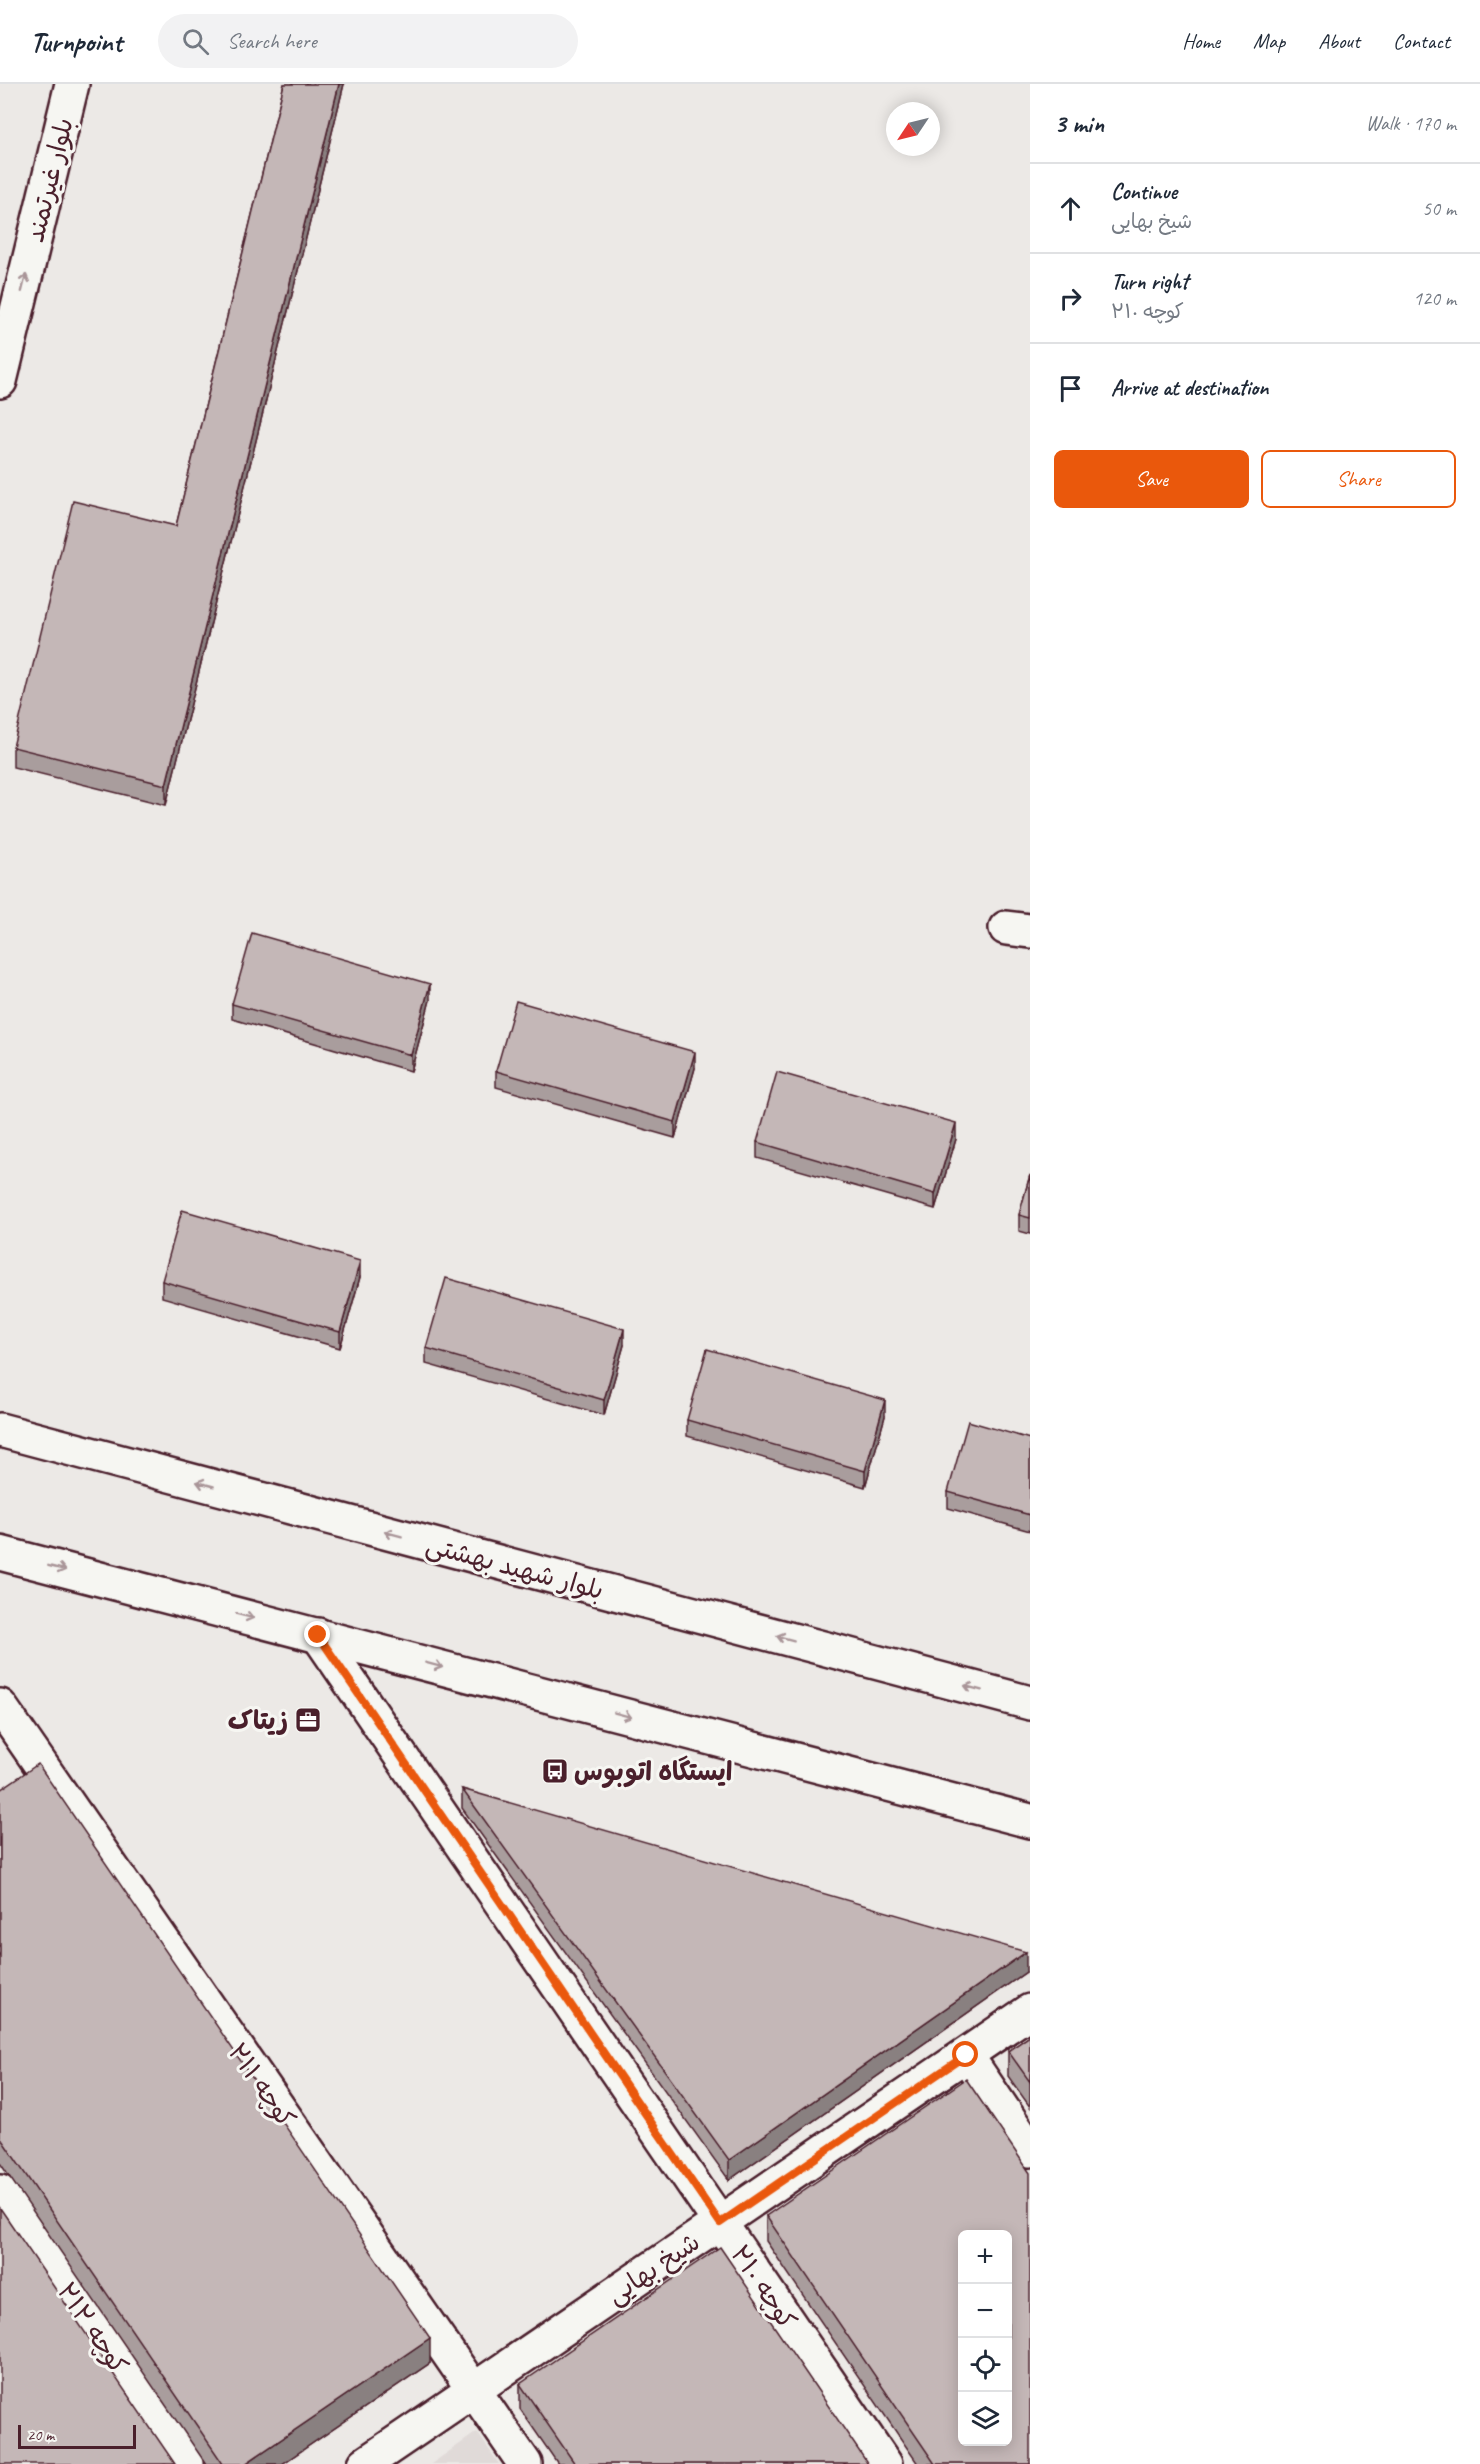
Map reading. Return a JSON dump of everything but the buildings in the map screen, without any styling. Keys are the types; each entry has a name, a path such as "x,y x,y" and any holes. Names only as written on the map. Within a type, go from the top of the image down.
{"street":[{"name":"بلوار غیرتمند","path":"0,381 72,84"},
{"name":"بلوار شهید بهشتی","path":"0,1430 1030,1703"},
{"path":"0,1553 1030,1821"},
{"name":"کوچه ۲۱۰","path":"318,1635 885,2464"},
{"name":"کوچه ۲۱۱","path":"0,1706 525,2464"},
{"name":"شیخ بهایی","path":"365,2464 1030,2011"},
{"path":"966,2055 1030,2150"},
{"name":"کوچه ۲۱۲","path":"0,2192 186,2464"}],"shaded area":[{"path":"477,2432 499,2464 431,2464"}],"place":[{"name":"زیتاک","path":"308,1720"},
{"name":"ایستگاه اتوبوس","path":"555,1771"}],"route":[{"path":"318,1635 720,2223 966,2055"}]}
